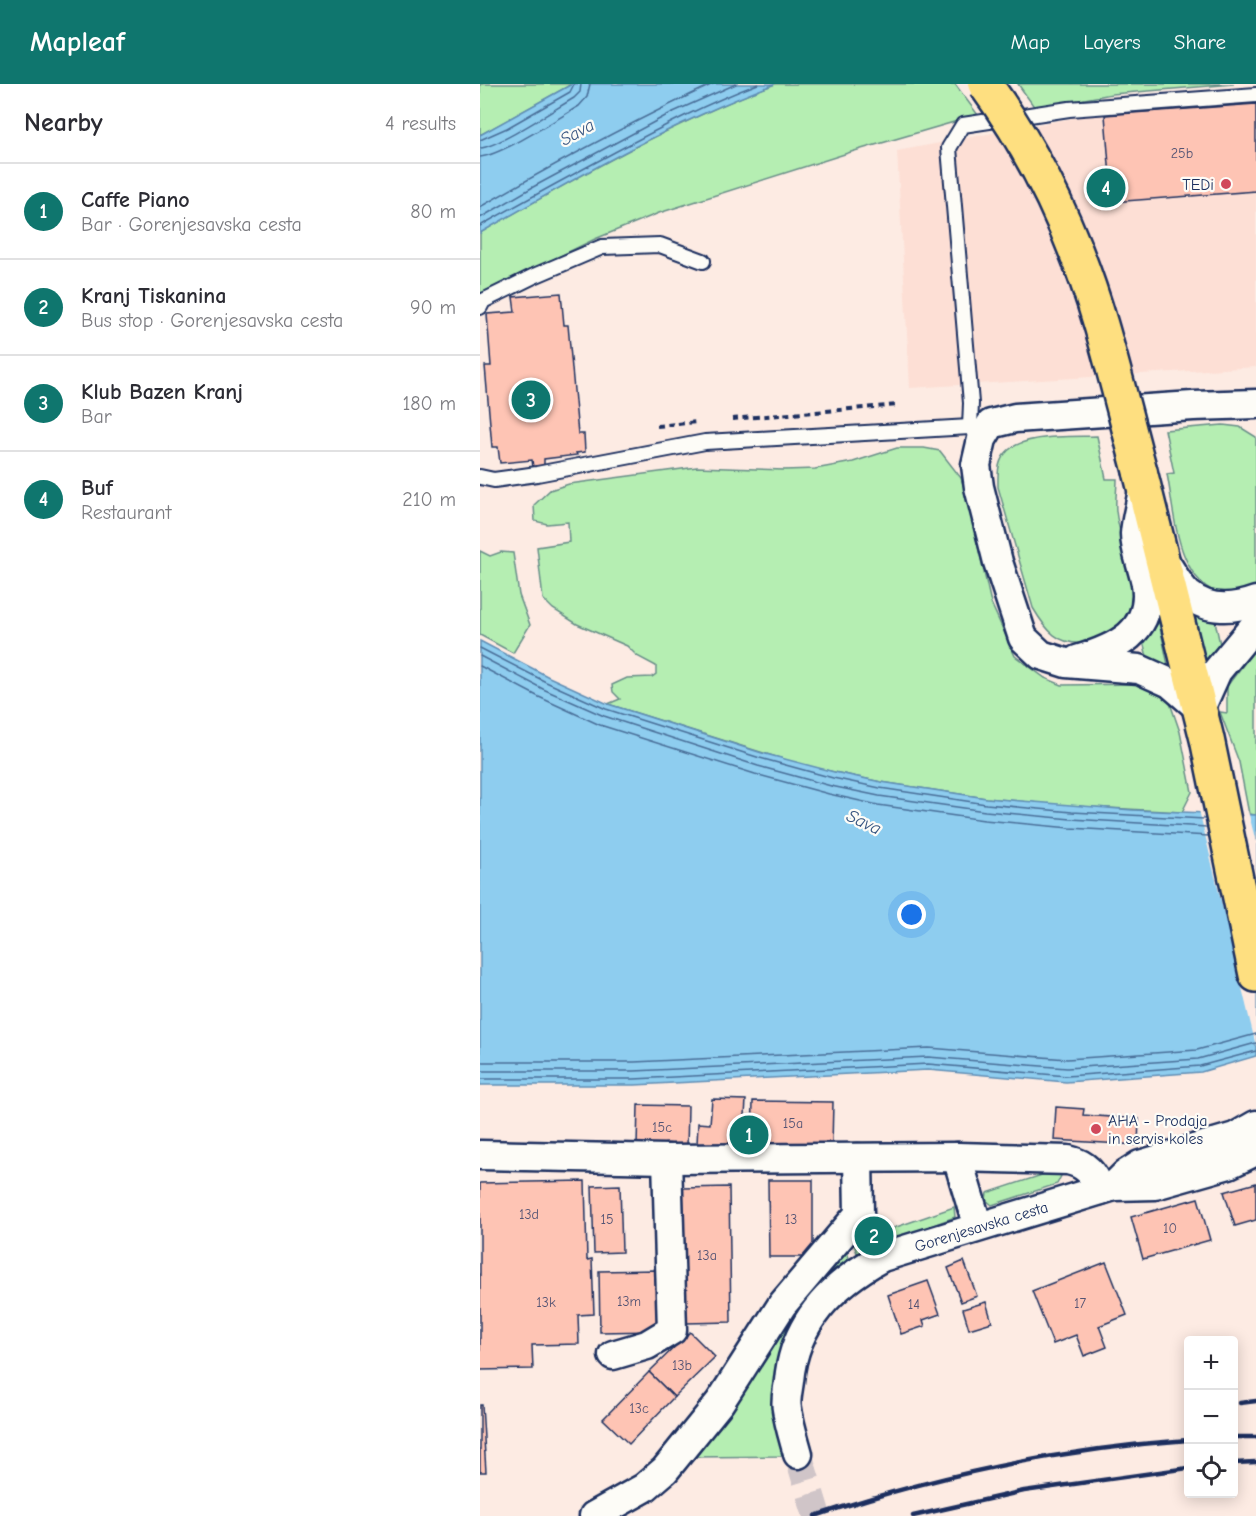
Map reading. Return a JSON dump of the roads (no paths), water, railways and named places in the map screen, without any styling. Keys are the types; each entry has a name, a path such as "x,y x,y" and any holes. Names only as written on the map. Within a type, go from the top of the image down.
{"main road":[{"path":"985,84 1004,110 1047,188 1072,244 1101,324 1204,724 1256,971"}],"street":[{"path":"1204,724 1170,683 1138,669 1066,663 1041,655 1023,638 1013,613 979,488 976,433 992,424 1015,418 1256,404"},
{"path":"1066,663 1103,652 1132,635 1145,612 1146,587 1135,536 1141,480"},
{"path":"1160,555 1188,595 1205,604 1223,609 1256,601"},
{"path":"1204,724 1217,671 1256,624"},
{"name":"Gorenjesavska cesta","path":"798,1454 786,1407 790,1370 800,1335 827,1296 861,1269 882,1257 1107,1188 1155,1185 1229,1164 1249,1138"},
{"path":"480,1155 667,1159 957,1157 1068,1160 1079,1162 1107,1188"},
{"path":"957,1157 978,1227"},
{"path":"594,1516 644,1488 665,1470 720,1402 782,1305 859,1214 858,1158"},
{"path":"613,1355 647,1345 672,1330 667,1159"}],"lane":[{"path":"480,477 494,480 526,476 705,442 976,433 971,403 949,148 963,125 1069,109 1256,95"},
{"path":"480,307 483,301 503,291 602,248 660,246 703,261"}],"water":[{"name":"Sava","path":"572,84 775,84 661,133 480,233 480,135"},
{"name":"Sava","path":"480,641 549,677 608,704 762,753 834,772 881,782 986,798 1132,810 1256,815 1256,1056 1201,1072 1066,1082 928,1070 635,1085 480,1085"}],"tunnel":[{"path":"798,1454 817,1516"}],"railway":[{"path":"1240,1403 1256,1401"},
{"path":"1238,1437 1256,1437"},
{"path":"815,1516 907,1488 999,1466 1092,1450 1184,1440"},
{"path":"1238,1463 1256,1462"},
{"path":"913,1516 1024,1491 1184,1469"}],"place":[{"name":"TEDi","path":"1226,184"},
{"name":"Buf","path":"1106,188"},
{"name":"Klub Bazen Kranj","path":"531,400"},
{"name":"AHA - Prodaja in servis koles","path":"1096,1129"},
{"name":"Caffe Piano","path":"749,1135"},
{"name":"Kranj Tiskanina","path":"874,1236"}]}
